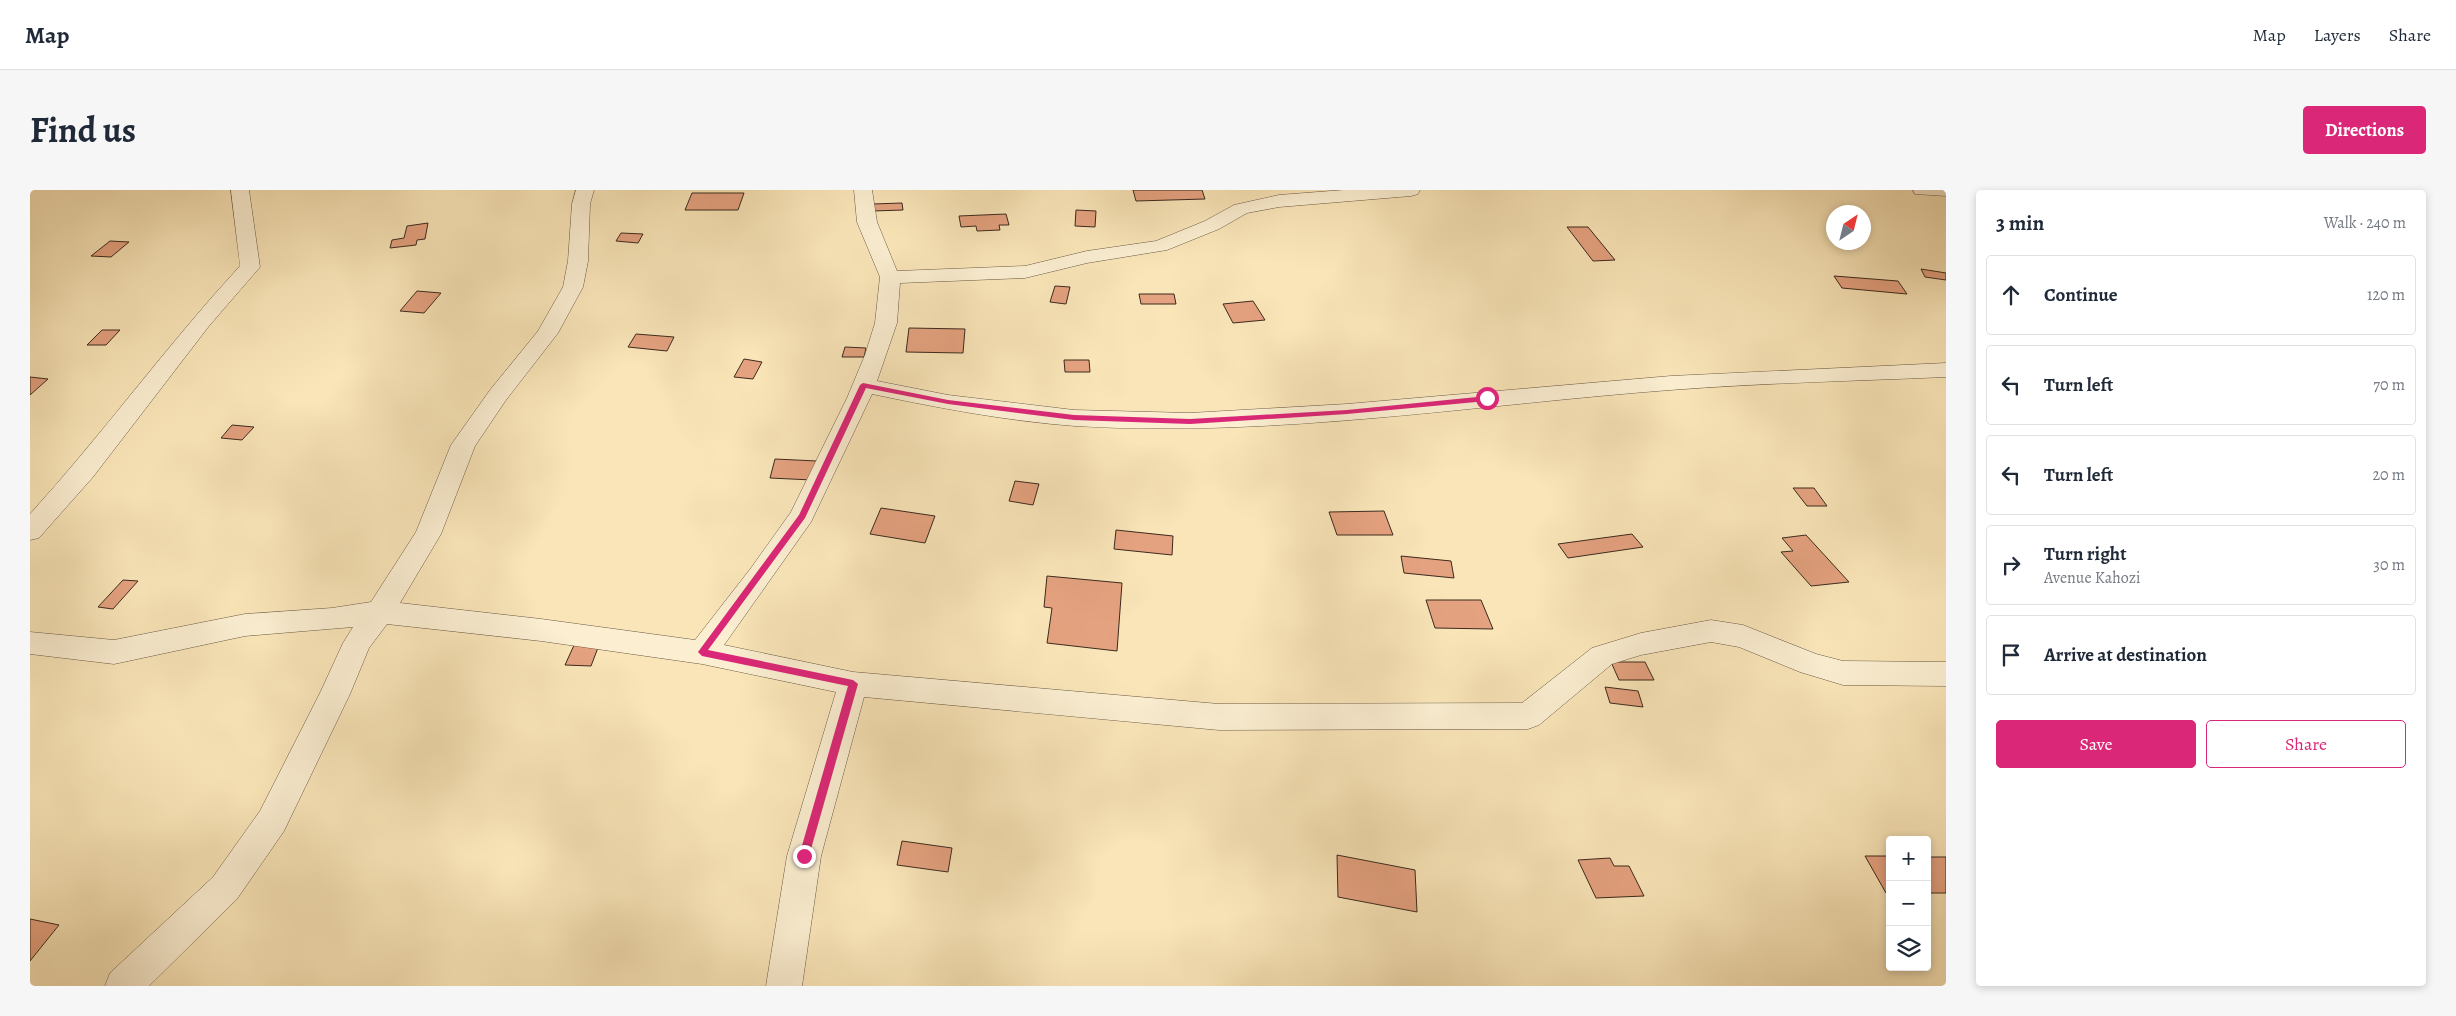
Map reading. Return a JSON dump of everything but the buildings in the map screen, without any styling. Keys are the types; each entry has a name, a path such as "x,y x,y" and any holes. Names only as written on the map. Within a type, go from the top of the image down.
{"street":[{"path":"30,531 84,471 201,321 250,267 240,190"},
{"path":"124,986 225,888 272,821 335,694 357,643 380,612 428,534 463,445 498,395 547,333 573,287 578,261 581,204 585,190"},
{"path":"702,652 802,516 863,385 886,323 890,276 867,222 863,190"},
{"path":"890,276 1025,272 1087,257 1160,246 1212,225 1241,210 1279,201 1411,190"},
{"path":"1922,190 1946,190"},
{"path":"863,385 948,402 1074,418 1190,422 1347,412 1671,383 1946,370"},
{"path":"30,643 114,652 245,624 332,619 380,612 541,630 702,652 853,684 1219,717 1528,716 1602,656 1640,644 1711,631 1743,636 1810,664 1844,672 1946,674"},
{"path":"784,986 804,856 853,684"}],"route":[{"path":"804,856 853,684 702,652 802,516 821,480 831,453 859,398 863,385 948,402 1074,418 1190,422 1347,412 1487,398"}]}
